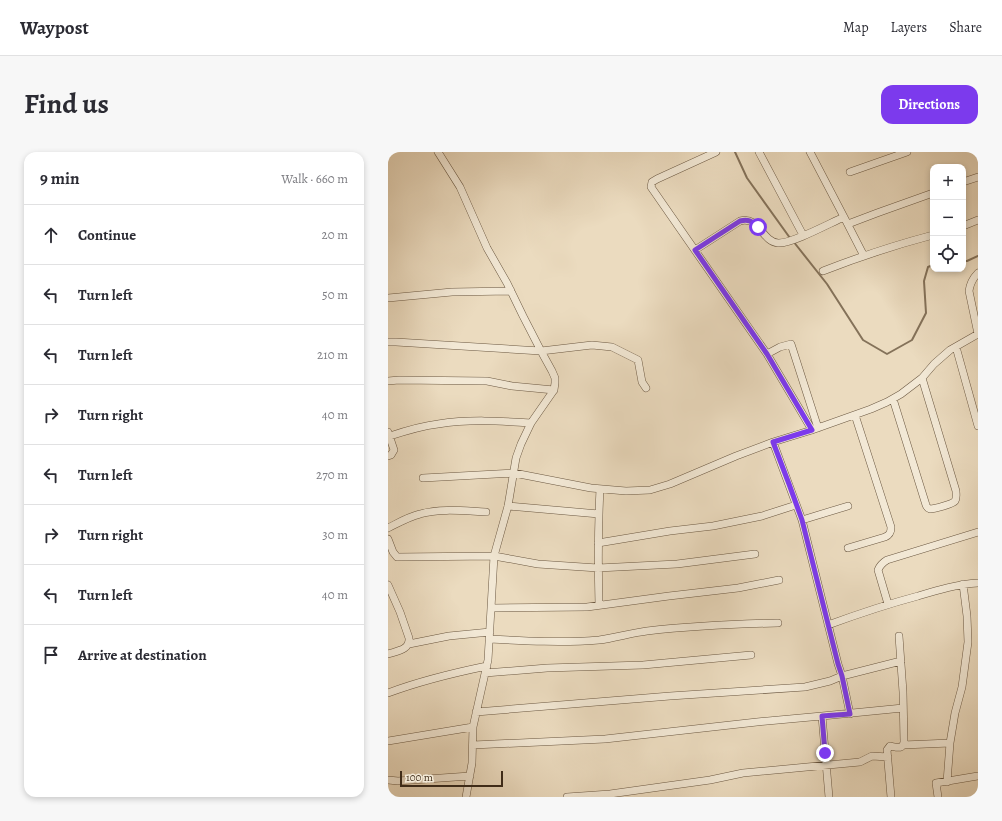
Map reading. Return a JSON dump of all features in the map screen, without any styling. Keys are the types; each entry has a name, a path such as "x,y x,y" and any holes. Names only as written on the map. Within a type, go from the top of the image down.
{"street":[{"path":"438,152 460,187 487,248 552,371 556,383 554,390 531,423 518,451 508,506 494,556 488,660 473,727 470,776 466,797"},
{"path":"716,152 657,178 654,181 652,188 767,354 815,429"},
{"path":"759,152 803,235"},
{"path":"810,152 864,256"},
{"path":"850,172 907,152"},
{"path":"966,181 978,178"},
{"path":"848,224 930,193"},
{"path":"695,250 740,221 749,220 753,222 770,241 778,243 796,239 844,217"},
{"path":"966,225 978,220"},
{"path":"823,272 864,256 930,236"},
{"path":"423,478 514,473 591,488 626,491 650,490 670,484 736,456 855,415 893,399 922,378 934,364 950,350 978,334 969,291 973,278 978,273"},
{"path":"388,298 452,292 511,291"},
{"path":"388,342 541,351 592,345 612,347 638,360 642,382 646,388"},
{"path":"767,354 780,347 791,344 815,429"},
{"path":"956,347 978,426"},
{"path":"893,399 926,505 929,509 932,509 952,504 956,498 956,491 922,378"},
{"path":"388,381 487,381 512,386 554,390"},
{"path":"848,548 888,536 891,531 855,415"},
{"path":"388,456 391,455 394,450 389,434 438,424 466,421 494,420 531,423"},
{"path":"773,442 802,520 842,676 850,714"},
{"path":"599,605 598,514 600,489"},
{"path":"598,543 670,531 713,526 762,516 796,505"},
{"path":"508,506 598,514"},
{"path":"802,520 848,506"},
{"path":"388,528 419,514 437,510 486,512"},
{"path":"888,604 878,570 883,562 978,532"},
{"path":"388,539 391,556 397,557 494,556 538,564 598,568 677,564 755,554"},
{"path":"492,608 587,607 738,588 779,580"},
{"path":"828,625 888,604 963,584 978,583"},
{"path":"947,782 950,743 955,713 962,687 968,642 967,616 963,584"},
{"path":"388,585 400,612 409,638 409,644"},
{"path":"388,654 402,650 409,644 449,636 490,636 527,641 600,640 661,630 778,623"},
{"path":"899,636 903,708 903,745"},
{"path":"388,693 410,685 450,674 486,669 643,665 751,654"},
{"path":"476,712 670,696 805,687 900,661"},
{"path":"472,745 605,739 903,708"},
{"path":"822,716 829,797"},
{"path":"388,741 473,727"},
{"path":"891,797 887,750 890,746 900,748 903,745 950,743"},
{"path":"567,797 610,794 710,780 743,773 860,762 876,756 888,757"},
{"path":"388,780 398,781 470,776"},
{"path":"938,797 936,783 978,776"}],"waterway":[{"path":"735,152 747,178 790,238"},
{"path":"793,241 827,284 863,340 887,354 912,340 926,313 924,281 928,267 930,266"},
{"path":"966,261 978,256"}],"route":[{"path":"758,227 749,220 740,221 695,250 767,354 812,430 773,442 802,520 842,676 850,714 822,716 825,753"}]}
